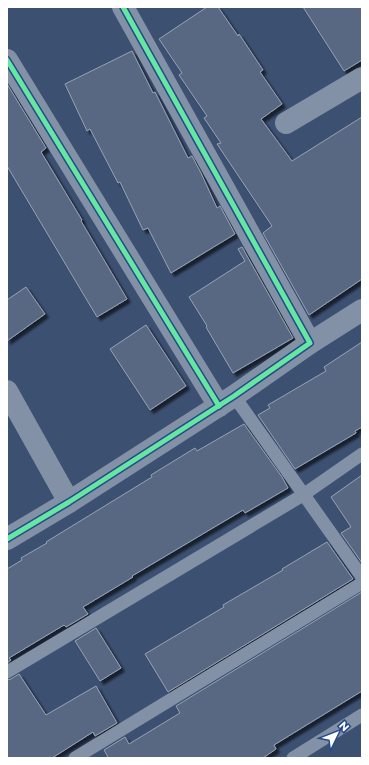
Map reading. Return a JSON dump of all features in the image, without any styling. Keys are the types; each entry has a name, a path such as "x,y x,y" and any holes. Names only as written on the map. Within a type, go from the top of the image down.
{"street":[{"path":"123,7 310,343"},
{"path":"7,60 227,401"},
{"path":"286,124 362,78"},
{"path":"7,539 69,502 227,401 310,343 362,310"},
{"path":"7,390 69,502"}],"lane":[{"path":"227,401 303,495 362,577"},
{"path":"7,672 303,495 362,454"},
{"path":"75,758 362,583"},
{"path":"293,758 362,714"}],"building":[{"path":"207,7 218,7 238,36 239,34 263,70 260,72 282,104 261,119 292,161 362,117 362,279 309,315 263,233 272,226 217,144 221,143 204,118 207,116 179,75 182,73 159,39"},
{"path":"303,7 362,7 362,60 344,71"},
{"path":"132,51 153,93 155,92 188,158 192,156 217,208 220,206 235,234 171,273 148,228 143,230 120,182 118,183 90,129 87,131 65,84"},
{"path":"7,84 46,148 41,152 127,299 97,317 7,166"},
{"path":"242,247 293,338 233,373 189,297 245,261 238,249"},
{"path":"26,287 45,314 7,341 7,300"},
{"path":"146,325 186,386 150,410 110,349"},
{"path":"362,342 362,427 355,431 356,433 295,469 258,415 270,408 268,405 326,371 324,367"},
{"path":"244,424 282,477 288,488 245,513 243,510 132,576 133,577 83,607 88,614 66,627 64,625 9,658 11,660 7,663 7,569 22,560 21,558 152,477 151,475 195,448 197,451"},
{"path":"362,475 362,563 341,533 351,527 331,497"},
{"path":"327,542 353,579 168,692 145,654 224,607 223,605"},
{"path":"362,592 362,691 274,745 276,749 263,758 105,758 108,757 104,750 125,737 129,744 180,713 176,706"},
{"path":"96,628 121,668 100,681 75,641"},
{"path":"19,674 46,715 96,686 117,723 95,736 93,732 52,758 7,758 7,680"}],"cycle path":[{"path":"7,539 69,502 234,396 310,343 123,7"},
{"path":"7,60 219,406"}]}
